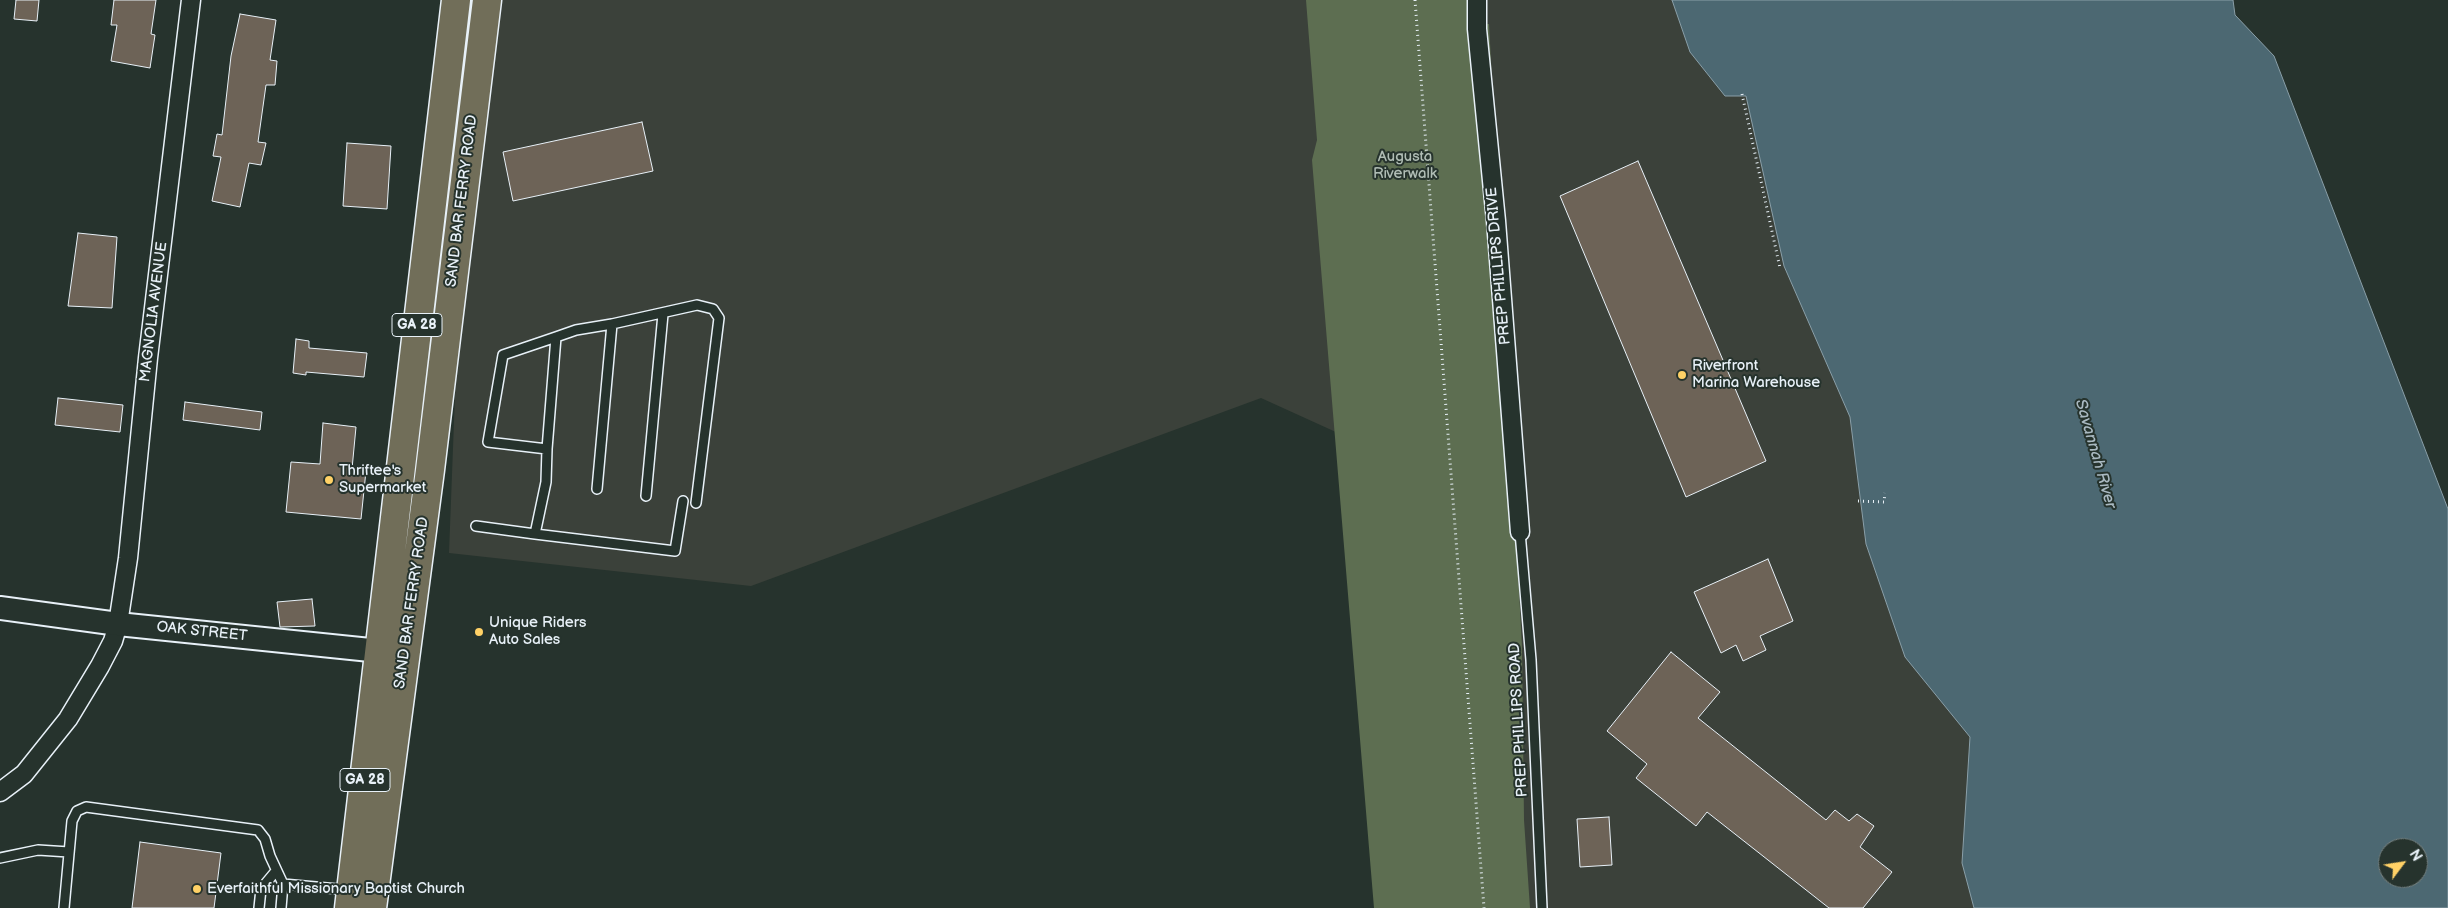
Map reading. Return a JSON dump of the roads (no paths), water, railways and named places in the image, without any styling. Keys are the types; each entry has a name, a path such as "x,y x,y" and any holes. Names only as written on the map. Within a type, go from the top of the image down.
{"main road":[{"name":"SAND BAR FERRY ROAD","path":"372,908 392,654 414,470 456,0"},
{"name":"SAND BAR FERRY ROAD","path":"414,470 487,0"},
{"name":"SAND BAR FERRY ROAD","path":"350,899 392,654"}],"street":[{"name":"MAGNOLIA AVENUE","path":"0,792 24,774 68,719 100,666 113,641 118,624 128,558 148,358 191,0"},
{"name":"PREP PHILLIPS DRIVE","path":"1477,0 1520,532"},
{"name":"OAK STREET","path":"0,608 118,624 392,654"}],"lane":[{"path":"547,449 488,442 502,355 576,330 663,314 697,305 713,309 720,318 696,503"},
{"path":"646,496 663,314"},
{"path":"597,489 612,324"},
{"path":"535,534 546,482 556,337"},
{"path":"476,526 675,551 683,501"},
{"name":"PREP PHILLIPS ROAD","path":"1520,532 1531,660 1542,908"},
{"path":"64,908 72,821 77,811 86,807 258,830 265,839 276,871 283,884 281,908"},
{"path":"0,858 38,850 69,852"},
{"path":"259,908 261,889 276,871"},
{"path":"283,884 350,899"}],"water":[{"name":"Savannah River","path":"1672,0 2233,0 2235,15 2274,56 2448,509 2448,908 1974,908 1962,863 1970,737 1905,657 1866,544 1850,417 1784,266 1746,96 1725,96 1690,52"}],"place":[{"name":"Riverfront Marina Warehouse","path":"1682,375"},
{"name":"Thriftee's Supermarket","path":"329,480"},
{"name":"Unique Riders Auto Sales","path":"479,632"},
{"name":"Everfaithful Missionary Baptist Church","path":"197,889"}],"park label":[{"name":"Augusta Riverwalk","path":"1405,166"}]}
